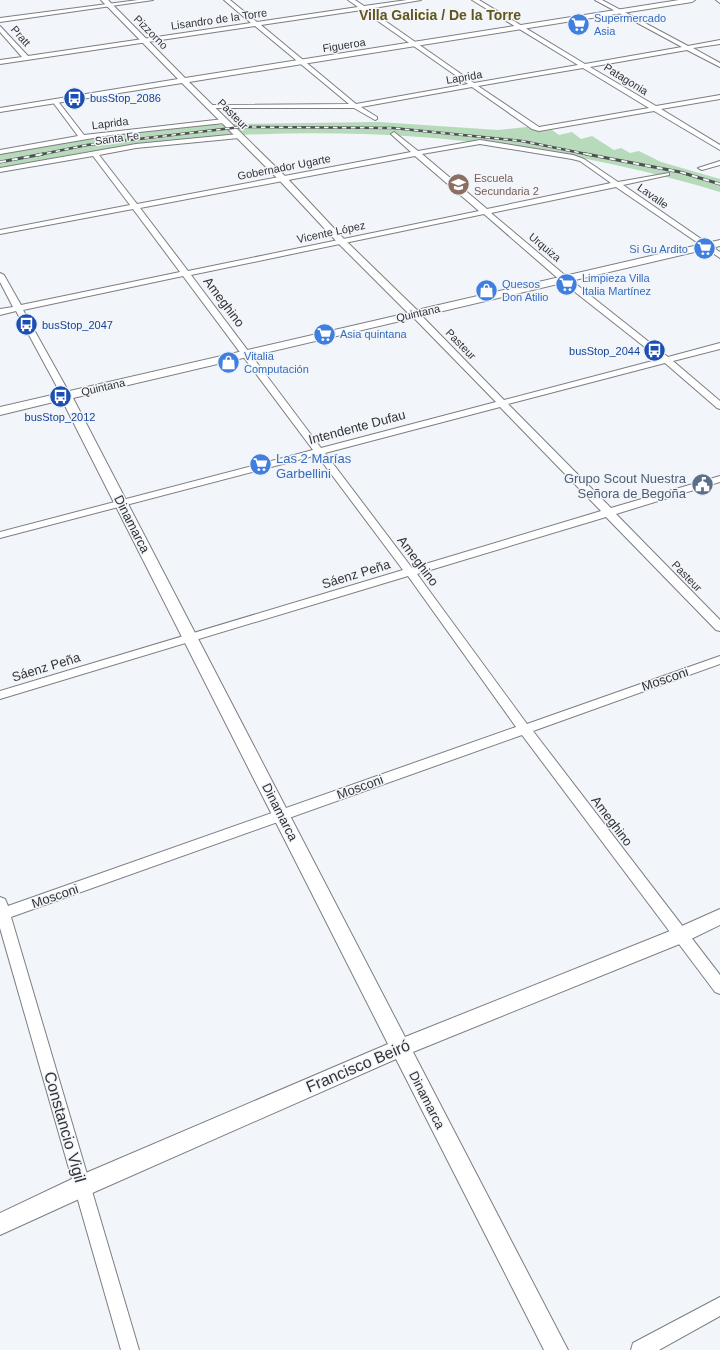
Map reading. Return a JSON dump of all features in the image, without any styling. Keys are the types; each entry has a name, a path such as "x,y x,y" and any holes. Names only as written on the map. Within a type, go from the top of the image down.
{"street":[{"path":"0,20 107,3 150,0"},
{"path":"227,0 355,106 375,118"},
{"path":"351,0 534,128 539,129 720,97"},
{"name":"Lisandro de la Torre","path":"0,62 418,0"},
{"name":"Patagonia","path":"475,0 720,148"},
{"path":"598,0 720,65"},
{"name":"Figueroa","path":"0,110 692,0"},
{"name":"Pizzorno","path":"107,3 183,80"},
{"name":"Pratt","path":"0,28 26,58"},
{"path":"0,40 10,39"},
{"name":"Laprida","path":"209,107 355,106 720,42"},
{"name":"Pasteur","path":"183,80 283,179 341,241 415,314 720,627"},
{"path":"55,101 81,136"},
{"name":"Laprida","path":"0,152 81,136 224,121"},
{"name":"Urquiza","path":"394,134 564,279 667,360 720,406"},
{"name":"Santa Fe","path":"0,170 94,152 178,141 239,136"},
{"name":"Gobernador Ugarte","path":"0,232 480,142 573,157"},
{"name":"Ameghino","path":"94,152 410,572 524,729 720,987"},
{"name":"Lavalle","path":"573,157 582,160 720,256"},
{"path":"702,168 720,164"},
{"name":"Vicente López","path":"0,312 667,174"},
{"name":"Quintana","path":"0,411 720,243"},
{"name":"Dinamarca","path":"0,275 66,396 556,1350"},
{"name":"Intendente Dufau","path":"0,535 720,346"},
{"name":"Sáenz Peña","path":"0,696 720,479"},
{"name":"Mosconi","path":"1,910 281,815 720,660"},
{"name":"Constancio Vigil","path":"1,910 130,1350"},
{"name":"Francisco Beiró","path":"0,1224 82,1186 400,1048 681,935 720,917"},
{"path":"640,1350 720,1306"}],"green space":[{"path":"379,122 498,130 527,127 536,131 552,130 559,135 572,132 581,139 592,136 614,150 621,148 630,153 639,151 661,162 720,179 720,192 602,162 543,151 423,137 302,133 241,135 231,124"},
{"path":"215,123 225,126 231,134 86,152 0,169 0,153 73,139"}],"railway":[{"path":"42,154 87,145 241,127 393,128 522,141 587,154"},
{"path":"0,162 42,154"},
{"path":"587,154 680,172 720,184"}],"place":[{"name":"Supermercado Asia","path":"578,24"},
{"name":"busStop_2086","path":"74,98"},
{"name":"Escuela Secundaria 2","path":"458,184"},
{"name":"Si Gu Ardito","path":"704,249"},
{"name":"Limpieza Villa Italia Martínez","path":"567,284"},
{"name":"Quesos Don Atilio","path":"486,290"},
{"name":"busStop_2047","path":"26,325"},
{"name":"Asia quintana","path":"325,334"},
{"name":"busStop_2044","path":"655,351"},
{"name":"Vitalia Computación","path":"228,362"},
{"name":"busStop_2012","path":"60,397"},
{"name":"Las 2 Marías Garbellini","path":"260,465"},
{"name":"Grupo Scout Nuestra Señora de Begoña","path":"702,485"}],"district":[{"name":"Villa Galicia / De la Torre","path":"440,15"}]}
